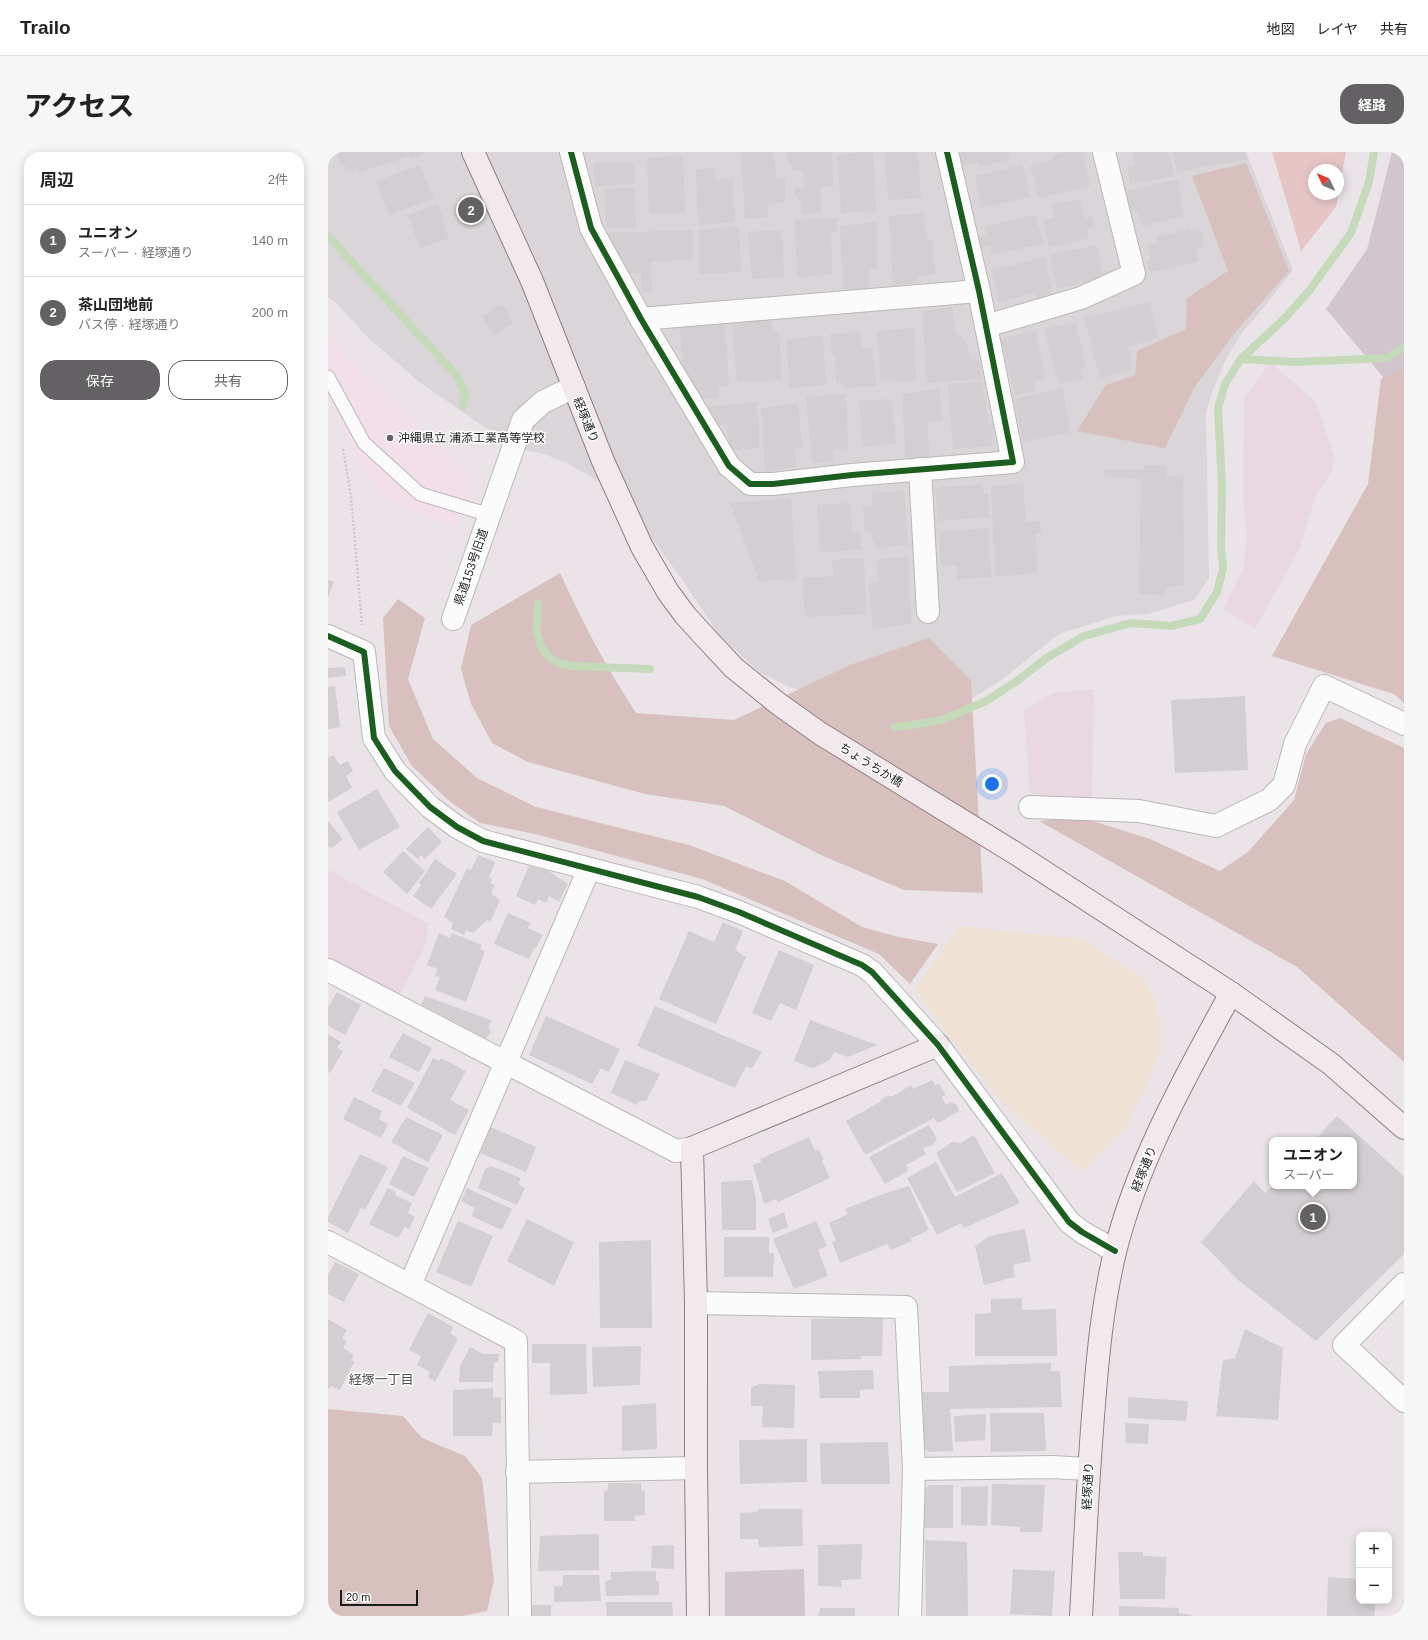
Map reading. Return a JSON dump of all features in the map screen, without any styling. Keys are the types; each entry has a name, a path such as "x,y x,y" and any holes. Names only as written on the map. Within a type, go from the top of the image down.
{"main road":[{"name":"経塚通り","path":"473,152 532,281 603,461 642,548 668,592 685,615 734,668"},
{"name":"ちょうちか橋","path":"734,668 780,705 821,734 1015,853 1231,993"},
{"name":"経塚通り","path":"1081,1616 1088,1468 1097,1365 1106,1292 1115,1251 1131,1200 1170,1106 1231,993"},
{"path":"1231,993 1331,1064 1404,1128"},
{"path":"698,1616 696,1303 692,1148 938,1045"}],"street":[{"path":"571,152 591,228 640,319 728,466 750,484 774,484 920,469 1013,462 979,291 947,152"},
{"path":"986,326 1081,298 1134,274 1104,152"},
{"path":"640,319 979,291"},
{"name":"県道153号旧道","path":"453,619 523,420 543,402 574,388"},
{"path":"920,469 928,612"},
{"path":"328,636 364,652 374,738 395,771 430,807 457,827 484,841 698,897 732,909 862,965 872,972 938,1045 1069,1222 1082,1232 1115,1251"},
{"path":"1030,807 1139,811 1216,826 1269,800 1284,785 1295,744 1324,686 1404,724"},
{"path":"410,1285 589,869"},
{"path":"328,970 676,1151 692,1148"},
{"path":"328,1242 516,1341 520,1616"},
{"path":"1404,1284 1344,1345 1404,1401"},
{"path":"696,1303 906,1307 914,1469 910,1616"},
{"path":"914,1469 1052,1467 1088,1468"},
{"path":"518,1472 696,1468"}],"lane":[{"path":"328,377 364,443 420,494 490,515"}],"path":[{"path":"351,496 364,652"}],"shaded area":[{"path":"328,152 1246,152 1293,270 1243,331 1225,361 1212,393 1206,413 1209,578 1194,600 1148,614 1116,616 1059,634 1000,681 950,711 840,701 789,687 758,671 719,635 682,579 631,511 606,485 566,463 544,454 511,447 492,432 419,382 369,338 335,302 328,297"},
{"path":"1272,152 1346,152 1344,164 1308,164 1308,200 1337,200 1336,207 1301,251"},
{"path":"1392,152 1404,152 1404,402 1326,309 1367,249"},
{"path":"1246,163 1289,271 1233,335 1194,388 1165,448 1077,431 1106,385 1135,375 1137,351 1186,329 1187,298 1228,271 1192,176"},
{"name":"沖縄県立 浦添工業高等学校","path":"328,334 474,479 458,528 385,500 356,458 339,417 328,401"},
{"path":"1270,362 1316,402 1334,456 1332,472 1316,495 1299,550 1255,629 1224,609 1243,569 1247,536 1243,501 1244,399"},
{"path":"1404,367 1404,703 1394,694 1272,656 1368,484 1381,379"},
{"path":"1102,439 1099,526 1066,532 1024,473 1026,452 1070,440"},
{"path":"560,573 595,644 636,713 734,720 850,665 929,638 971,681 983,893 904,890 823,856 724,806 645,794 528,762 492,743 471,704 461,669 471,625"},
{"path":"398,599 425,618 408,679 433,739 477,778 536,807 689,845 785,881 862,927 899,937 938,944 910,984 879,954 702,879 535,834 480,823 448,800 412,766 389,726 383,618"},
{"path":"1094,689 1092,799 1030,800 1024,711 1053,693"},
{"path":"1340,718 1404,748 1404,1062 1297,967 1039,821 1080,817 1150,839 1220,871 1248,852 1294,800 1306,754 1326,723"},
{"path":"329,870 429,924 425,946 400,994 328,957"},
{"path":"959,926 1083,939 1140,976 1155,998 1160,1023 1161,1050 1151,1075 1123,1131 1083,1172 1000,1101 914,991"},
{"path":"328,1409 403,1416 422,1438 465,1456 482,1478 494,1580 487,1611 463,1616 328,1616"},
{"path":"804,1569 805,1616 725,1616 725,1572"}],"building":[{"path":"336,152 428,152 411,159 410,156 360,172 357,167 348,170 346,166 342,167"},
{"path":"741,152 773,152 777,178 785,178 785,202 767,204 768,217 745,219"},
{"path":"787,152 832,152 833,186 821,187 821,213 802,214 800,199 794,195 794,189 804,187 803,170 792,170 790,162 788,162"},
{"path":"873,152 876,211 841,213 838,155"},
{"path":"885,152 918,152 921,198 888,200"},
{"path":"958,152 1009,152 1010,159 980,167 978,163 961,166"},
{"path":"1063,152 1083,152 1090,186 1039,198 1030,166 1054,159 1053,155"},
{"path":"1168,152 1175,176 1130,184 1127,167 1135,165 1133,153"},
{"path":"1173,152 1245,152 1247,159 1177,172"},
{"path":"683,155 685,213 649,214 647,158"},
{"path":"634,162 634,184 595,186 593,163"},
{"path":"420,165 434,199 389,215 376,181"},
{"path":"1022,165 1030,197 981,208 975,176"},
{"path":"715,167 716,179 733,179 735,222 698,225 696,170"},
{"path":"1178,179 1184,216 1142,226 1137,211 1129,212 1126,191"},
{"path":"634,187 636,228 606,228 605,189"},
{"path":"1080,199 1085,218 1093,217 1095,227 1087,229 1089,238 1049,248 1043,220 1055,217 1052,205"},
{"path":"438,204 449,238 420,248 408,215"},
{"path":"923,213 928,240 933,240 935,274 918,277 918,283 893,285 889,216"},
{"path":"1035,215 1044,243 992,255 990,246 981,248 976,246 975,241 986,234 985,226"},
{"path":"838,218 838,232 831,233 832,274 798,278 794,220"},
{"path":"877,222 878,269 870,269 870,289 843,289 840,226"},
{"path":"739,226 741,272 699,274 698,230"},
{"path":"1190,229 1191,233 1201,230 1204,247 1196,248 1198,262 1150,272 1147,262 1151,261 1148,246 1158,243 1157,237"},
{"path":"693,230 693,259 651,262 652,292 642,292 641,273 627,273 623,262 618,262 604,233"},
{"path":"782,230 784,277 752,279 748,232"},
{"path":"1096,245 1104,278 1057,289 1049,255"},
{"path":"1045,257 1053,295 1037,299 1036,293 999,302 991,270"},
{"path":"1150,302 1158,338 1128,347 1132,369 1100,378 1084,318"},
{"path":"502,303 513,323 494,335 483,316"},
{"path":"952,307 956,334 962,337 966,342 971,359 979,358 981,379 927,383 922,311"},
{"path":"770,320 774,331 779,331 782,380 737,382 732,323"},
{"path":"725,321 729,386 719,387 719,398 697,399 683,373 680,327"},
{"path":"1076,322 1086,368 1081,370 1082,379 1058,384 1045,329"},
{"path":"914,328 916,380 897,382 894,379 881,381 877,331"},
{"path":"1036,330 1045,378 1034,381 1035,390 1015,396 1001,339"},
{"path":"860,332 862,348 872,348 877,386 845,388 844,383 836,383 835,357 832,355 830,334"},
{"path":"823,335 826,385 790,388 786,340"},
{"path":"982,382 988,423 993,424 992,446 953,449 948,384"},
{"path":"1062,388 1071,432 1023,442 1014,399"},
{"path":"939,389 943,421 927,422 930,459 906,462 902,394"},
{"path":"846,394 848,448 833,450 833,461 812,463 806,397"},
{"path":"892,399 896,443 863,447 859,401"},
{"path":"758,402 759,448 729,450 727,424 713,425 702,407"},
{"path":"798,403 802,448 795,448 796,467 765,471 761,408"},
{"path":"1144,465 1166,465 1167,476 1183,477 1184,585 1166,588 1164,595 1139,594 1141,479 1105,476 1104,470 1143,470"},
{"path":"1023,483 1026,521 1040,521 1041,534 1036,534 1037,573 995,577 991,486"},
{"path":"982,484 984,494 988,494 990,517 938,521 935,488"},
{"path":"904,491 908,545 876,548 870,531 865,531 863,506 872,506 873,493"},
{"path":"791,498 796,579 759,581 730,503"},
{"path":"850,503 853,533 861,533 862,549 820,553 817,505"},
{"path":"989,528 991,577 958,579 957,566 941,566 939,532"},
{"path":"909,557 911,624 873,629 869,583 879,582 877,559"},
{"path":"864,558 866,614 805,617 802,578 834,576 832,560"},
{"path":"328,580 334,582 328,597"},
{"path":"345,667 346,676 328,678 328,668"},
{"path":"335,686 340,727 328,729 328,687"},
{"path":"1245,696 1248,770 1175,773 1171,700"},
{"path":"333,755 340,765 348,761 353,771 346,776 352,788 328,802 328,758"},
{"path":"377,789 400,827 359,850 337,812"},
{"path":"328,821 343,839 332,848 328,846"},
{"path":"428,827 442,842 425,859 421,855 418,859 406,849"},
{"path":"403,851 425,871 407,894 383,872"},
{"path":"478,855 495,862 489,877 492,879 490,883 495,885 491,893 500,900 491,921 487,920 473,933 466,930 464,935 451,929 453,923 444,917 467,868 471,870"},
{"path":"435,859 457,874 431,909 413,896 421,885 419,883"},
{"path":"529,866 547,870 568,884 559,902 549,896 546,903 538,899 535,905 516,896"},
{"path":"508,913 531,923 528,928 543,935 536,948 534,948 529,959 494,944"},
{"path":"723,922 743,931 735,950 746,957 716,1024 659,999 689,931 714,942"},
{"path":"439,933 450,938 452,933 482,945 480,949 485,951 466,1002 435,990 440,977 435,976 438,969 427,965"},
{"path":"779,950 814,965 796,1010 780,1003 771,1021 752,1013"},
{"path":"337,992 361,1005 345,1035 328,1026 328,1008"},
{"path":"425,996 491,1020 488,1028 491,1031 486,1039 421,1004"},
{"path":"655,1006 762,1052 752,1068 746,1066 735,1088 637,1046"},
{"path":"546,1016 620,1049 609,1072 601,1068 592,1084 529,1055"},
{"path":"810,1020 877,1045 848,1057 834,1052 830,1060 813,1068 794,1061"},
{"path":"403,1033 432,1048 419,1072 389,1057"},
{"path":"328,1034 341,1042 337,1048 343,1051 330,1073 328,1072"},
{"path":"433,1058 439,1061 441,1058 466,1071 450,1100 469,1110 455,1135 407,1108"},
{"path":"625,1060 660,1074 646,1101 640,1101 637,1105 611,1093"},
{"path":"384,1068 415,1083 401,1106 371,1091"},
{"path":"932,1080 935,1085 939,1084 946,1095 942,1097 946,1105 951,1102 957,1105 959,1111 938,1123 934,1118 865,1155 846,1121 880,1102 887,1096 893,1096 911,1085 913,1089"},
{"path":"354,1097 382,1111 379,1119 388,1124 381,1138 343,1119"},
{"path":"1337,1116 1404,1176 1404,1254 1316,1341 1238,1280 1201,1242 1254,1181 1265,1193 1269,1189 1357,1189 1357,1137 1318,1137"},
{"path":"406,1117 443,1135 428,1162 391,1142"},
{"path":"929,1125 937,1139 933,1145 923,1148 926,1154 906,1165 908,1171 885,1184 869,1157"},
{"path":"491,1127 536,1147 526,1172 480,1153"},
{"path":"974,1135 995,1173 957,1192 936,1153 952,1142 961,1143"},
{"path":"809,1137 815,1151 819,1150 824,1160 822,1161 830,1178 778,1202 776,1199 764,1204 753,1165 761,1162 760,1159"},
{"path":"360,1154 388,1167 365,1210 361,1208 348,1233 328,1222 328,1217"},
{"path":"403,1156 429,1168 414,1197 389,1184"},
{"path":"936,1162 955,1197 1002,1173 1020,1203 964,1228 961,1223 937,1235 907,1178"},
{"path":"491,1166 521,1178 518,1184 525,1188 517,1205 478,1188 485,1169"},
{"path":"752,1180 756,1199 756,1230 722,1230 721,1182"},
{"path":"909,1186 929,1230 911,1238 912,1241 891,1250 887,1244 840,1263 832,1242 836,1241 829,1223 848,1214 845,1209 883,1194"},
{"path":"388,1188 396,1192 395,1195 412,1203 408,1213 415,1217 409,1229 405,1227 398,1238 369,1224"},
{"path":"467,1188 512,1209 502,1230 471,1216 475,1208 461,1201"},
{"path":"784,1212 788,1227 773,1233 768,1219"},
{"path":"527,1219 574,1242 554,1286 507,1261"},
{"path":"458,1221 493,1236 471,1287 436,1272"},
{"path":"816,1221 827,1246 818,1250 828,1276 794,1289 773,1239"},
{"path":"1025,1229 1031,1261 1013,1265 1015,1277 984,1285 975,1246 989,1236"},
{"path":"724,1237 769,1237 769,1253 774,1253 773,1277 724,1277"},
{"path":"651,1240 652,1328 600,1328 599,1242"},
{"path":"335,1262 359,1274 344,1302 328,1294 328,1275"},
{"path":"1022,1298 1022,1310 1056,1309 1057,1356 975,1356 975,1314 991,1313 991,1299"},
{"path":"428,1313 453,1327 450,1333 458,1339 435,1382 428,1377 430,1372 417,1365 421,1356 409,1350"},
{"path":"883,1318 882,1356 861,1356 861,1359 811,1360 811,1319"},
{"path":"328,1319 347,1330 342,1338 347,1341 343,1348 354,1355 351,1360 354,1362 340,1390 331,1386 328,1389"},
{"path":"1245,1329 1283,1348 1278,1420 1216,1416 1223,1360 1235,1358"},
{"path":"532,1344 586,1344 587,1394 550,1395 550,1363 532,1363"},
{"path":"641,1346 640,1385 593,1387 592,1347"},
{"path":"470,1347 483,1354 499,1354 498,1362 494,1362 493,1382 459,1382 460,1366"},
{"path":"1051,1363 1051,1371 1060,1371 1062,1407 950,1409 953,1451 930,1452 922,1447 921,1392 949,1392 949,1366"},
{"path":"873,1370 874,1389 860,1390 860,1398 820,1398 818,1371"},
{"path":"759,1384 795,1385 794,1428 762,1427 763,1406 751,1406 751,1388"},
{"path":"493,1388 493,1398 501,1397 501,1423 493,1423 492,1436 453,1436 453,1390"},
{"path":"1128,1397 1188,1401 1186,1421 1128,1418"},
{"path":"656,1403 657,1449 622,1451 622,1406"},
{"path":"990,1413 1044,1413 1046,1451 991,1452"},
{"path":"986,1414 985,1440 955,1442 954,1416"},
{"path":"1125,1423 1149,1424 1148,1444 1126,1443"},
{"path":"807,1439 807,1482 740,1484 739,1440"},
{"path":"888,1442 890,1484 821,1484 820,1443"},
{"path":"608,1483 641,1483 641,1490 645,1491 645,1515 634,1516 635,1521 604,1521 604,1491 608,1490"},
{"path":"992,1484 1045,1485 1042,1532 1020,1532 1020,1527 991,1525"},
{"path":"929,1485 953,1485 953,1528 921,1528 921,1494"},
{"path":"988,1486 987,1526 961,1525 961,1487"},
{"path":"758,1509 802,1509 803,1546 759,1547 758,1539 740,1539 740,1513 758,1512"},
{"path":"599,1534 599,1570 538,1571 540,1536"},
{"path":"925,1540 967,1542 968,1616 926,1616"},
{"path":"862,1544 861,1579 841,1580 842,1587 818,1586 818,1545"},
{"path":"674,1545 674,1569 651,1568 652,1546"},
{"path":"1118,1552 1143,1552 1143,1556 1166,1557 1165,1599 1120,1599"},
{"path":"1013,1569 1055,1571 1052,1616 1010,1614"},
{"path":"656,1571 656,1581 659,1581 659,1595 606,1596 605,1581 611,1580 611,1572"},
{"path":"563,1575 599,1575 601,1601 554,1602 554,1586 562,1586"},
{"path":"1328,1577 1356,1579 1356,1604 1376,1604 1374,1616 1327,1616"},
{"path":"606,1602 672,1602 673,1616 607,1616"},
{"path":"532,1605 551,1605 551,1616 532,1616"},
{"path":"1119,1606 1179,1608 1179,1613 1192,1615 1119,1616"},
{"path":"820,1608 855,1608 855,1616 816,1616 819,1615"}],"waterway":[{"path":"894,727 942,720 986,701 1017,681 1045,659 1084,636 1131,623 1171,626 1200,619 1217,592 1223,569 1221,547 1222,485 1218,408 1225,384 1241,359 1286,317 1309,291 1351,233 1369,182 1374,152"},
{"path":"328,236 458,377 465,395 463,406"},
{"path":"1241,359 1296,362 1387,358 1404,347"},
{"path":"538,604 537,633 541,646 547,655 557,663 572,666 650,669"}],"cycle path":[{"path":"571,152 591,228 641,319 729,466 750,484 773,484 852,475 1013,462 979,291 947,152"},
{"path":"328,636 364,652 374,738 395,771 430,807 457,827 483,841 698,897 739,912 862,965 872,972 938,1045 1069,1222 1082,1232 1115,1251"}],"place":[{"name":"茶山団地前","path":"471,210"},
{"name":"沖縄県立 浦添工業高等学校","path":"390,438"},
{"name":"ユニオン","path":"1313,1217"}],"district":[{"name":"経塚一丁目","path":"381,1379"}]}
